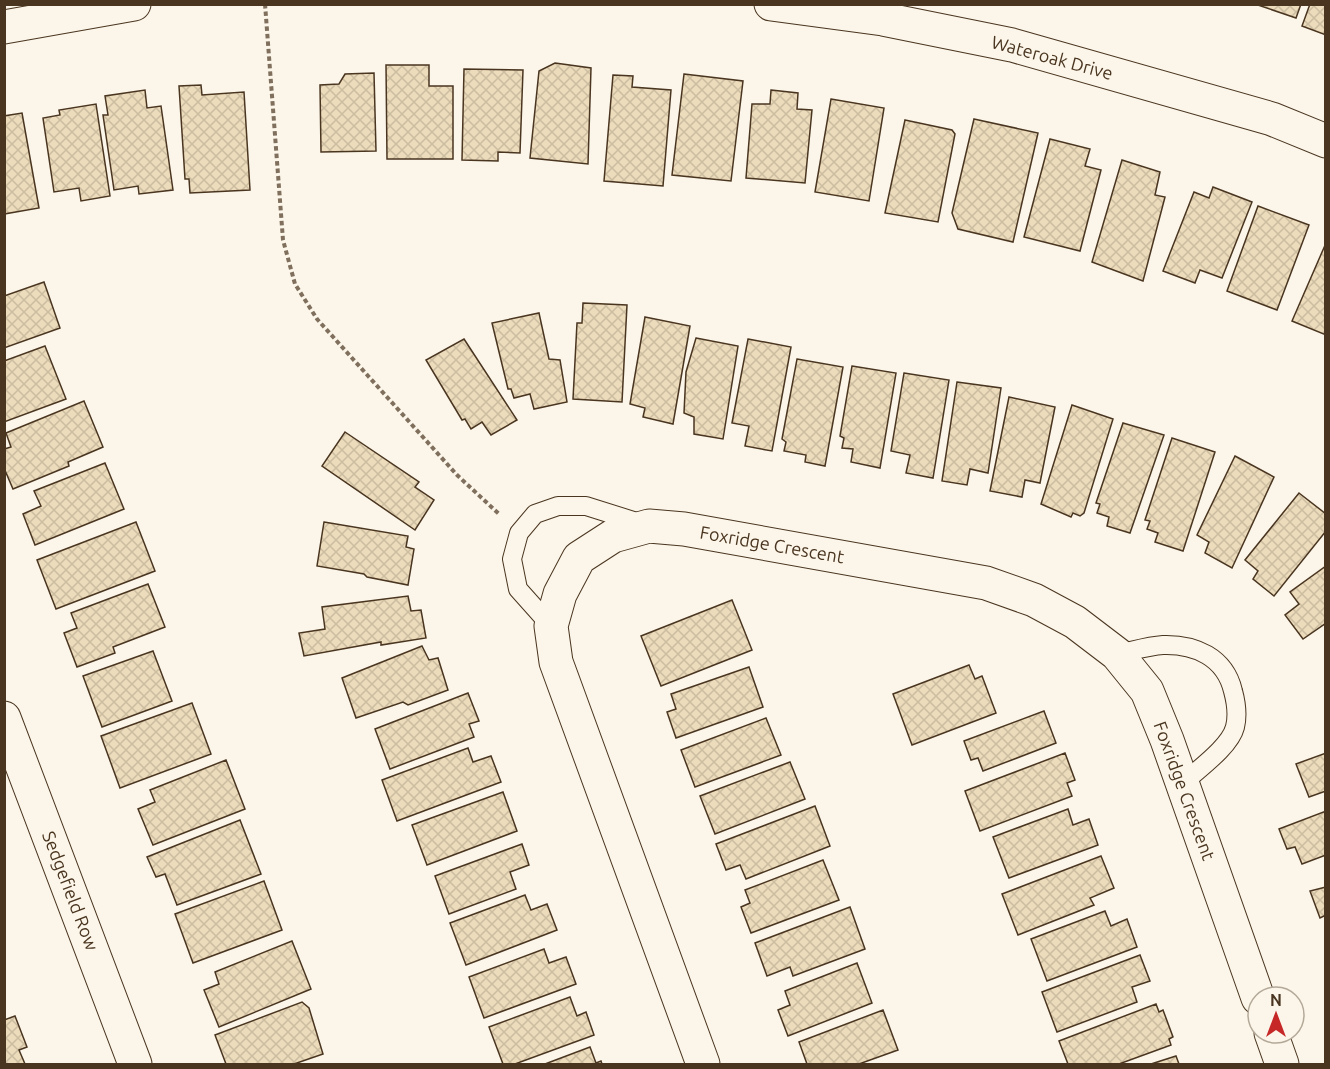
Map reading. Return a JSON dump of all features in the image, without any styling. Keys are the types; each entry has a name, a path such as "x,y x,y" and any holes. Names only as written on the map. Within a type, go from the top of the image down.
{"street":[{"path":"4,27 134,4"},
{"name":"Wateroak Drive","path":"771,4 883,19 1012,45 1272,119 1326,141"},
{"name":"Foxridge Crescent","path":"703,1065 556,662 551,626 560,594 579,558 613,537 650,526 684,529 986,583 1034,600 1075,622 1117,654 1147,691 1253,985"},
{"name":"Sedgefield Row","path":"4,718 135,1065"},
{"path":"1275,1045 1282,1065"}],"lane":[{"path":"551,626 518,589 512,559 519,533 535,514 558,506 586,506 650,526"},
{"path":"1117,654 1163,645 1195,649 1218,662 1231,682 1236,705 1235,728 1225,743 1182,784"}],"path":[{"path":"265,4 283,240 295,284 317,319 457,475 519,533"}],"building":[{"path":"1255,4 1301,4 1296,18"},
{"path":"1310,4 1326,4 1326,35 1302,26"},
{"path":"555,63 591,68 588,164 530,158 539,71"},
{"path":"386,65 429,65 429,86 453,86 453,159 387,159"},
{"path":"464,69 523,70 520,153 498,152 498,161 462,160"},
{"path":"374,73 376,151 321,152 320,85 339,84 345,74"},
{"path":"684,74 743,81 731,181 672,175"},
{"path":"613,75 633,76 632,87 671,90 663,186 604,181"},
{"path":"201,85 202,95 244,92 250,190 190,193 189,179 185,179 179,86"},
{"path":"145,90 147,108 161,106 173,190 139,194 138,186 114,190 103,115 108,115 105,96"},
{"path":"771,90 798,93 797,109 812,110 805,183 746,178 752,104 770,104"},
{"path":"831,99 884,108 869,201 815,192"},
{"path":"96,104 110,196 81,201 79,188 54,192 43,118 60,115 59,110"},
{"path":"22,113 39,208 4,214 4,116"},
{"path":"974,119 1038,133 1013,242 958,229 952,213"},
{"path":"905,120 952,130 955,134 938,222 885,213"},
{"path":"1050,139 1090,149 1085,166 1101,170 1080,251 1024,237"},
{"path":"1122,160 1160,172 1155,195 1165,197 1143,281 1092,262"},
{"path":"1213,187 1252,202 1222,278 1200,270 1195,283 1163,271 1194,192 1209,198"},
{"path":"1258,206 1309,225 1277,310 1227,291"},
{"path":"1326,243 1326,335 1292,321"},
{"path":"44,282 60,328 4,348 4,296"},
{"path":"583,303 627,305 622,402 573,399 577,323 582,323"},
{"path":"539,313 549,359 560,360 567,402 534,409 530,394 514,398 511,389 508,389 492,323"},
{"path":"645,317 690,326 673,424 643,417 645,408 630,404"},
{"path":"696,338 738,346 723,439 694,434 694,417 684,413 686,372"},
{"path":"464,339 517,420 491,435 482,422 471,429 465,419 462,420 426,360"},
{"path":"748,339 791,347 772,451 745,446 749,426 732,423"},
{"path":"45,346 66,399 4,422 4,361"},
{"path":"797,359 843,367 825,466 805,462 806,455 784,451 786,442 782,439"},
{"path":"852,366 896,373 880,468 851,462 853,449 842,448 844,438 840,436"},
{"path":"904,373 949,380 933,478 906,473 910,455 891,451"},
{"path":"957,382 1001,388 988,473 970,469 967,485 942,481"},
{"path":"1009,397 1055,407 1040,483 1025,480 1022,497 990,491"},
{"path":"84,401 103,447 68,462 69,466 13,489 4,468 4,449 11,447 6,433"},
{"path":"1072,405 1113,419 1084,513 1080,516 1073,513 1071,517 1041,504"},
{"path":"1123,423 1164,435 1130,533 1107,526 1109,517 1097,513 1100,504 1096,503"},
{"path":"345,432 419,482 415,487 434,500 415,530 322,466"},
{"path":"1172,438 1215,452 1183,551 1155,542 1158,533 1147,529 1150,521 1145,520"},
{"path":"1235,456 1274,477 1232,568 1205,553 1209,542 1197,535"},
{"path":"105,463 124,509 35,545 23,514 41,506 34,491"},
{"path":"1299,493 1326,514 1326,531 1274,596 1253,579 1258,571 1245,560"},
{"path":"136,522 155,571 56,609 37,560"},
{"path":"324,522 408,536 406,547 414,549 408,585 317,566"},
{"path":"1326,566 1326,623 1303,639 1285,615 1299,604 1290,592"},
{"path":"148,584 165,627 113,647 115,653 77,667 64,633 77,628 71,613"},
{"path":"408,596 411,611 421,610 426,638 381,645 381,642 304,656 299,633 325,629 322,607"},
{"path":"732,600 752,650 661,686 641,636"},
{"path":"422,646 429,660 438,658 448,690 408,705 403,702 356,718 342,678"},
{"path":"153,651 172,701 102,727 83,676"},
{"path":"969,665 975,679 982,676 996,713 912,745 893,694"},
{"path":"749,667 763,707 676,738 667,712 676,709 671,694"},
{"path":"468,693 479,721 469,724 474,737 390,769 375,729"},
{"path":"192,703 211,754 120,788 101,736"},
{"path":"1044,711 1056,743 983,771 978,758 971,760 964,741"},
{"path":"766,718 781,755 695,787 681,750"},
{"path":"468,748 473,762 491,756 501,782 397,821 382,780"},
{"path":"1065,753 1075,780 1067,783 1072,796 980,831 965,791"},
{"path":"1326,753 1326,791 1309,797 1296,764"},
{"path":"226,760 245,809 153,845 138,809 155,802 150,790"},
{"path":"790,762 805,799 715,834 700,796"},
{"path":"503,792 517,831 427,865 412,825"},
{"path":"815,806 830,846 746,879 740,865 726,870 716,844"},
{"path":"1068,809 1073,825 1089,819 1098,845 1009,878 993,837"},
{"path":"1326,811 1326,855 1302,864 1295,847 1287,849 1279,829"},
{"path":"240,820 261,874 177,905 165,874 156,877 147,857"},
{"path":"522,844 529,865 510,872 516,889 449,914 435,876"},
{"path":"1101,856 1114,888 1090,898 1094,905 1018,935 1002,894"},
{"path":"823,860 839,900 751,933 741,907 750,903 745,890"},
{"path":"264,881 282,930 193,963 175,914"},
{"path":"1326,887 1326,915 1320,918 1310,891"},
{"path":"525,895 531,910 547,904 557,930 466,965 450,923"},
{"path":"850,907 865,949 793,976 790,967 767,976 755,943"},
{"path":"1105,911 1111,926 1127,919 1137,947 1047,981 1031,939"},
{"path":"292,941 311,989 219,1027 204,990 219,984 215,972"},
{"path":"544,949 549,963 566,957 576,984 484,1018 469,977"},
{"path":"1140,955 1150,981 1132,987 1137,1002 1057,1032 1042,992"},
{"path":"857,963 872,1003 788,1036 778,1010 790,1005 785,991"},
{"path":"570,997 577,1016 586,1012 594,1035 515,1064 503,1064 489,1027"},
{"path":"302,1002 309,1008 323,1054 294,1064 226,1064 215,1035"},
{"path":"1156,1004 1159,1012 1163,1010 1173,1037 1169,1039 1171,1045 1119,1064 1068,1064 1059,1041"},
{"path":"883,1010 898,1050 859,1064 807,1064 799,1042"},
{"path":"15,1016 27,1047 19,1050 25,1064 4,1064 4,1020"},
{"path":"590,1047 596,1063 601,1061 602,1064 545,1064"},
{"path":"1176,1056 1179,1064 1151,1064"}]}
